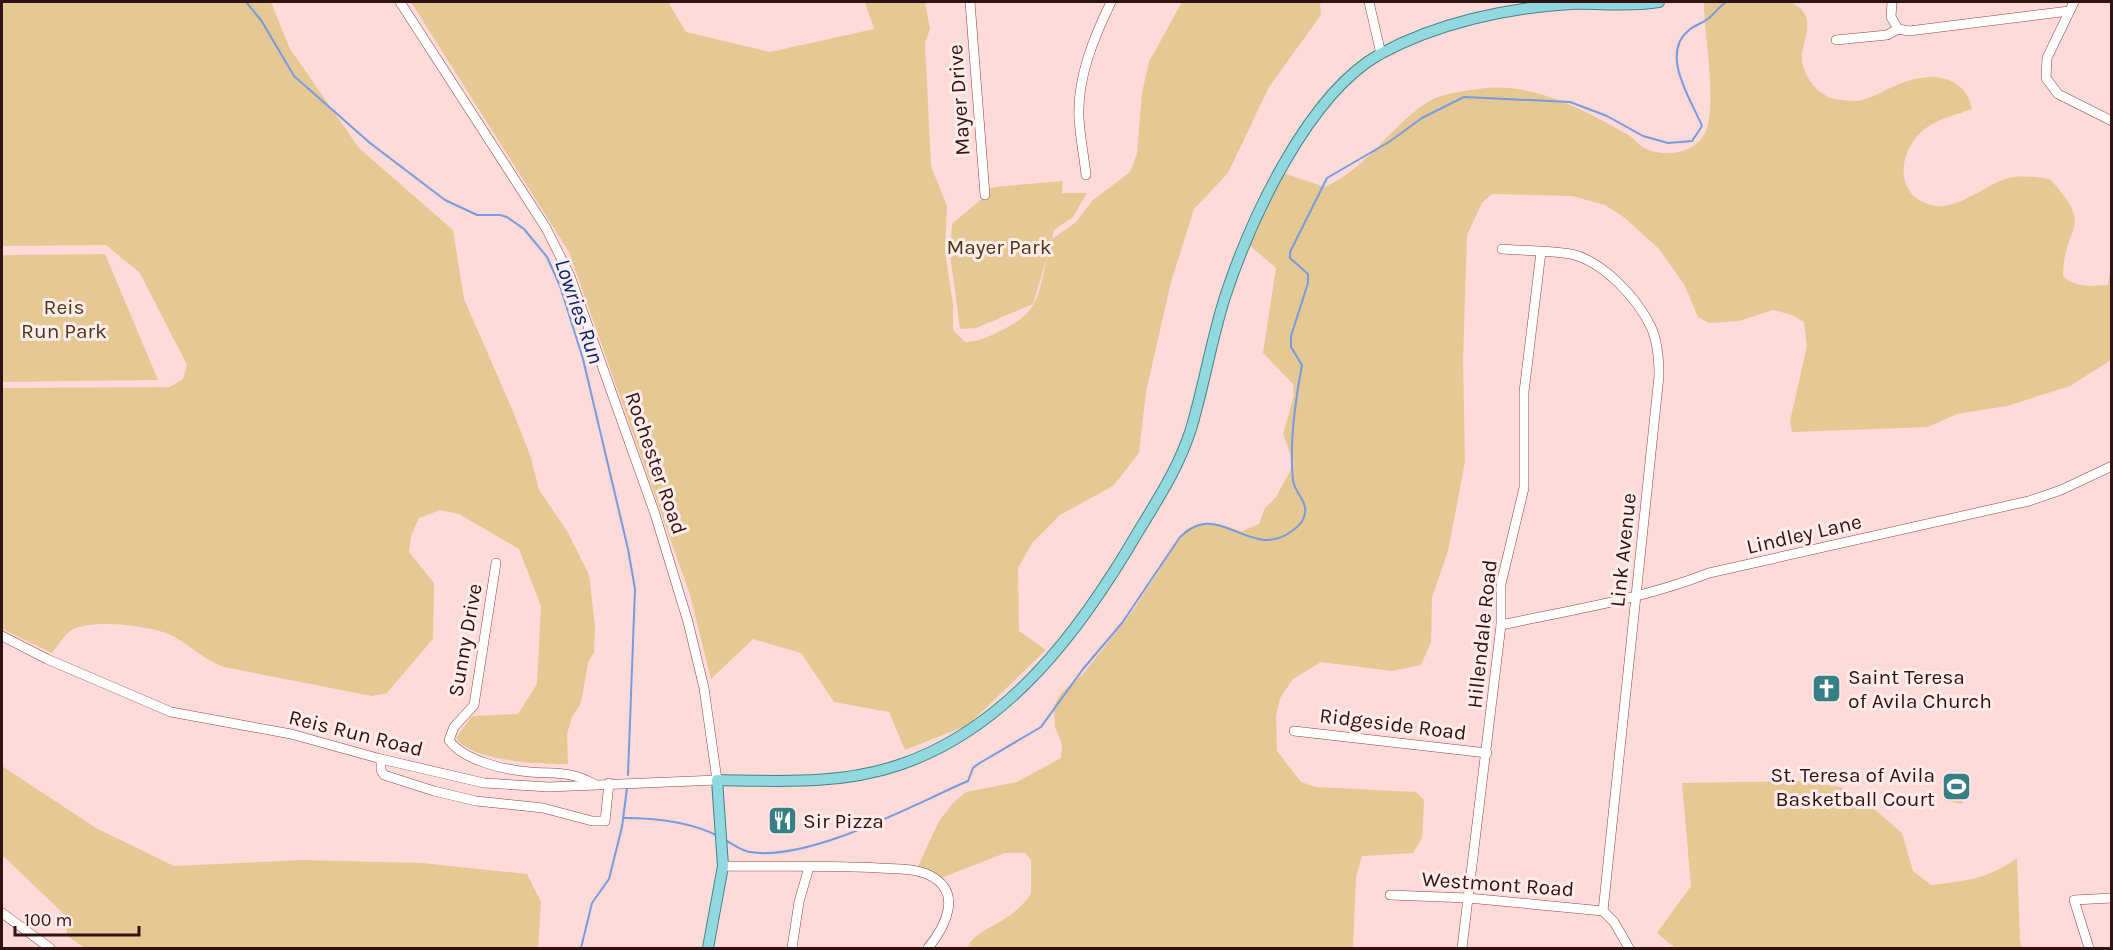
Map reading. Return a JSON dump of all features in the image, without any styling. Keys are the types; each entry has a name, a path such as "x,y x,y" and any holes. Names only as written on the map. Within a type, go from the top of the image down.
{"main road":[{"path":"717,780 821,781 856,777 908,762 949,744 971,730 1053,656 1101,593 1179,461 1198,405 1226,296 1253,227 1281,171 1324,105 1353,76 1381,54 1445,28 1503,12 1558,5 1659,2"},
{"name":"Rochester Road","path":"708,948 723,866 717,780"}],"street":[{"name":"Rochester Road","path":"400,2 546,228 570,276 655,514 688,622 704,687 717,780"},
{"name":"Mayer Drive","path":"970,2 985,195"},
{"path":"1086,175 1079,118 1081,84 1089,54 1111,2"},
{"path":"1369,2 1381,54"},
{"path":"1892,2 1891,17 1898,29"},
{"path":"2074,2 2045,63 2048,83 2058,94 2112,121"},
{"path":"1836,40 1887,35 1898,29 1908,31 2069,11"},
{"name":"Link Avenue","path":"1502,249 1572,254 1594,264 1638,306 1651,328 1659,354 1659,376 1603,910"},
{"name":"Hillendale Road","path":"1462,948 1501,625 1501,584 1524,488 1524,392 1541,252"},
{"name":"Lindley Lane","path":"1501,625 1677,586 1709,573 2029,501 2061,490 2112,466"},
{"name":"Sunny Drive","path":"496,563 474,705 454,727 449,741 456,750 475,758 530,772 568,773 594,784"},
{"name":"Reis Run Road","path":"2,636 68,669 171,712 291,734 381,759 484,783 549,787 717,780"},
{"name":"Ridgeside Road","path":"1294,731 1487,753"},
{"path":"381,759 381,770 384,775 409,784 476,801 543,808 592,821 604,821 609,783"},
{"path":"723,866 905,870 928,874 946,893 949,911 943,931 928,948"},
{"path":"792,948 799,902 809,867"},
{"name":"Westmont Road","path":"1390,895 1468,898 1603,910"},
{"path":"2089,948 2074,900 2112,898"},
{"path":"1603,910 1614,922 1629,948"},
{"path":"2,913 50,948"}],"green space":[{"path":"1784,1 1798,7 1804,12 1807,25 1802,54 1806,75 1815,88 1827,97 1862,100 1906,81 1930,77 1952,81 1961,87 1972,109 1929,126 1910,146 1905,158 1904,171 1911,193 1921,201 1936,206 1945,206 1964,200 2009,178 2024,176 2050,179 2064,196 2075,219 2064,259 2063,276 2078,284 2108,285 2111,266 2111,360 2070,386 2007,406 1957,414 1928,427 1792,432 1790,421 1807,346 1804,322 1792,315 1773,310 1739,321 1709,323 1698,317 1684,284 1659,249 1625,218 1605,205 1572,196 1492,194 1482,203 1467,235 1463,359 1465,462 1448,551 1432,597 1431,642 1421,665 1392,671 1321,662 1293,679 1280,698 1276,716 1277,751 1301,782 1316,787 1416,792 1424,800 1422,838 1413,853 1362,856 1356,877 1353,948 967,948 980,934 1014,912 1031,894 1031,860 1025,853 1005,853 936,880 916,871 939,821 953,803 966,792 1017,782 1061,758 1062,744 1055,727 1054,706 1062,692 1083,674 1132,612 1186,529 1201,525 1214,525 1242,531 1259,524 1265,508 1276,497 1294,464 1283,434 1294,395 1293,384 1263,353 1276,268 1246,242 1281,172 1324,187 1367,158 1405,120 1433,99 1487,88 1524,90 1560,100 1627,134 1649,150 1672,153 1688,149 1701,140 1709,121 1710,88 1704,2"},
{"path":"2,2 271,2 290,49 359,148 453,230 464,299 512,409 531,458 539,490 567,531 589,575 595,626 594,652 588,663 581,703 572,717 567,734 568,764 542,764 491,757 464,746 456,738 472,716 518,714 537,684 541,606 519,549 459,514 440,510 419,518 411,536 409,552 434,583 433,639 387,693 372,696 224,667 210,661 173,636 136,626 105,624 78,627 67,634 52,653 2,629 2,388 170,387 183,379 187,365 140,273 106,245 2,246"},
{"name":"Mayer Park","path":"411,2 668,2 686,32 770,52 874,29 865,2 925,2 930,29 925,43 931,166 947,206 945,252 953,304 953,330 965,342 987,337 1013,324 1031,309 1039,291 1048,254 1033,304 976,328 960,329 950,254 952,224 985,196 985,191 994,187 1063,181 1062,193 1087,193 1073,217 1054,230 1052,239 1075,223 1093,200 1130,172 1137,154 1142,93 1149,62 1182,2 1320,2 1321,15 1269,87 1228,173 1194,209 1171,282 1146,392 1139,453 1113,486 1060,515 1033,542 1018,568 1019,631 1046,650 968,725 905,750 889,712 834,702 801,653 753,639 711,679 690,595 569,252"},
{"name":"Reis Run Park","path":"105,254 158,380 2,382 2,255"},
{"path":"2,766 96,828 174,866 301,860 422,863 527,874 541,902 538,948 85,948 67,936 66,916 2,855"},
{"name":"St. Teresa of Avila Basketball Court","path":"1950,772 1968,775 1962,804 1944,800"},
{"path":"1798,781 1841,787 1874,809 1902,833 1913,871 1931,885 1986,875 2017,858 2022,948 1675,948 1657,933 1691,886 1682,783"}],"waterway":[{"name":"Lowries Run","path":"246,2 261,20 294,76 370,143 445,200 477,215 507,217 524,229 547,257 560,286 583,359 628,549 635,589 628,775"},
{"path":"725,840 750,852 774,853 802,848 861,829 968,781 973,768 978,764 1041,727 1083,669 1122,623 1180,537 1185,533 1200,525 1214,524 1257,539 1268,540 1280,538 1296,528 1302,522 1305,513 1304,504 1294,484 1292,466 1293,422 1302,365 1291,347 1291,336 1308,283 1308,274 1290,258 1290,252 1327,178 1389,142 1422,118 1464,97 1570,102 1607,116 1643,136 1668,143 1692,141 1702,126 1681,78 1677,64 1677,52 1681,40 1689,30 1709,18 1726,2"},
{"name":"Lowries Run","path":"581,948 592,903 609,879 622,827 627,788"},
{"path":"623,818 672,822 696,827 718,836"}],"place":[{"name":"Saint Teresa of Avila Church","path":"1827,689"},
{"name":"St. Teresa of Avila Basketball Court","path":"1956,787"},
{"name":"Sir Pizza","path":"782,821"}]}
